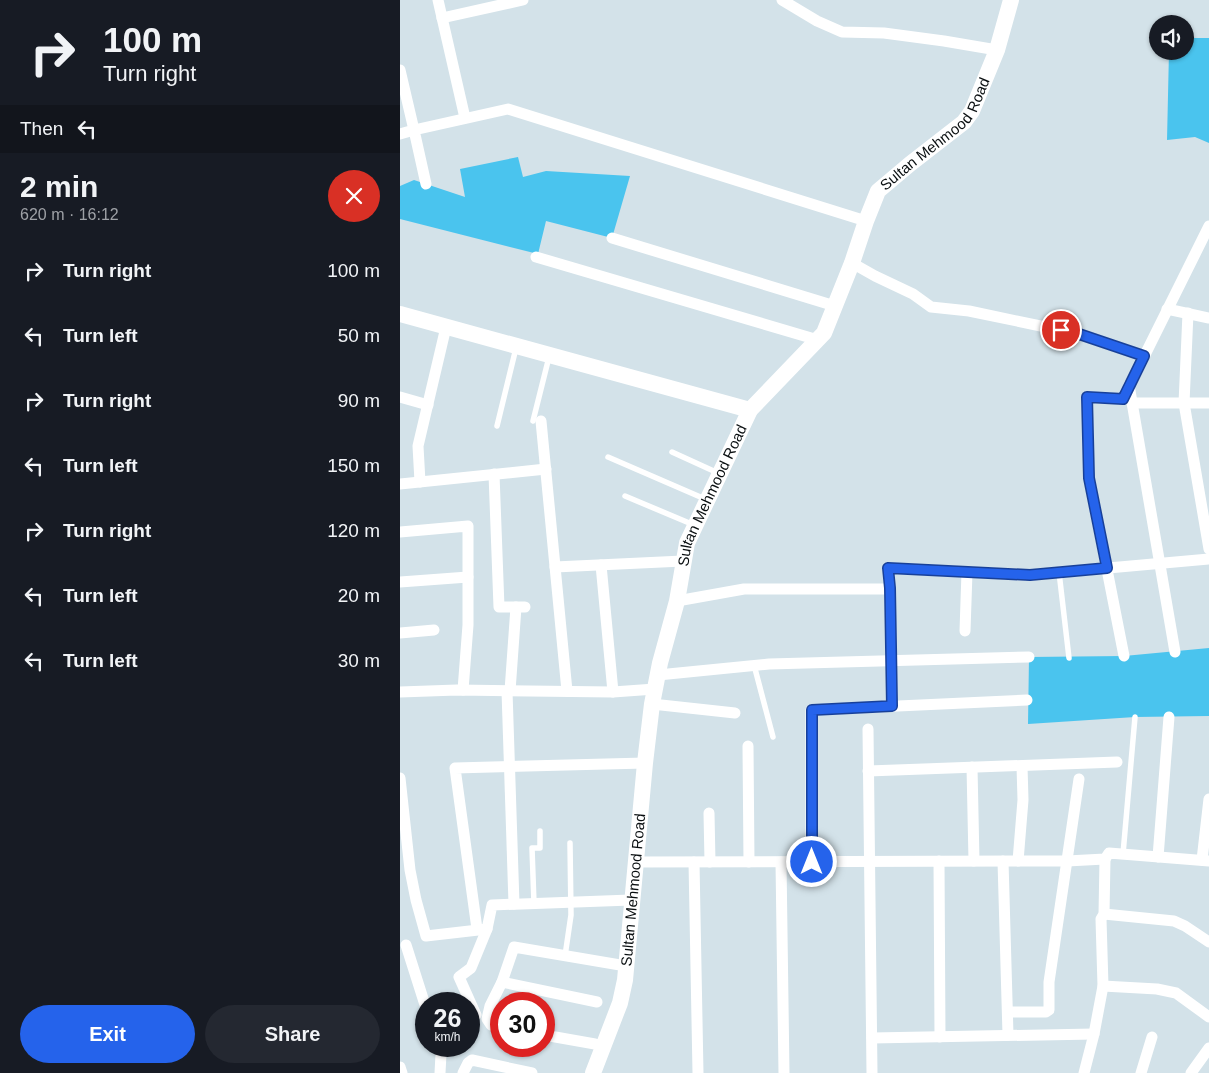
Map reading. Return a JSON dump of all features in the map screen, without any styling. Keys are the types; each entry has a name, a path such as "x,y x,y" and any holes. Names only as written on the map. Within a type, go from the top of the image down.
{"street":[{"path":"438,0 466,118"},
{"path":"442,18 523,0"},
{"path":"782,0 817,21 842,32 884,33 997,50"},
{"name":"Sultan Mehmood Road","path":"593,1073 620,1003 625,980 644,763 660,663 677,601 687,543 750,410 824,333 878,191 964,122 972,111 997,50 1011,0"},
{"path":"400,70 401,83 426,184"},
{"path":"400,134 508,109 866,221"},
{"path":"1124,656 1089,478 1087,397 1123,399 1209,226"},
{"path":"612,238 834,306"},
{"path":"536,257 818,340"},
{"path":"852,263 913,294 931,307 969,311 1079,334 1144,356"},
{"path":"1167,309 1209,318"},
{"path":"1188,313 1184,403 1209,549"},
{"path":"400,314 750,410"},
{"path":"420,482 418,446 446,327"},
{"path":"1129,385 1175,652"},
{"path":"400,397 428,405"},
{"path":"1132,403 1209,403"},
{"path":"537,421 546,470 567,691"},
{"path":"400,484 546,470"},
{"path":"494,474 499,607 520,607 509,691 514,904"},
{"path":"400,532 468,526 468,625 463,690"},
{"path":"892,706 888,568 1030,575 1209,559"},
{"path":"555,567 683,561"},
{"path":"601,565 614,692"},
{"path":"965,631 967,572"},
{"path":"400,582 468,577"},
{"path":"677,601 744,589 890,588"},
{"path":"400,633 434,630"},
{"path":"400,692 463,690 614,692 655,690 754,665 1029,657"},
{"path":"655,690 735,713"},
{"path":"812,862 812,710 1027,700"},
{"path":"1158,857 1168,717"},
{"path":"868,729 872,1073"},
{"path":"748,746 749,862"},
{"path":"868,771 1116,762"},
{"path":"482,929 455,768 644,763"},
{"path":"1018,861 1023,800 1022,766"},
{"path":"972,767 974,861"},
{"path":"400,778 410,870 426,936"},
{"path":"1008,1012 1046,1012 1049,1010 1049,982 1079,779"},
{"path":"1084,1073 1103,986 1101,918 1104,914 1105,859 1109,853 1206,861 1209,800"},
{"path":"709,813 710,862"},
{"path":"636,862 1067,861 1105,859"},
{"path":"939,861 940,1037"},
{"path":"1003,861 1008,1035"},
{"path":"694,862 698,1073"},
{"path":"781,862 784,1073"},
{"path":"466,992 459,977 471,968 482,929 492,905 631,900"},
{"path":"1104,914 1174,921 1209,942"},
{"path":"420,992 403,946 426,936 482,929"},
{"path":"497,992 514,947 626,966"},
{"path":"502,982 597,1002"},
{"path":"1103,986 1157,989 1176,993 1209,1017"},
{"path":"490,1006 486,1019 490,1024"},
{"path":"872,1038 1094,1034"},
{"path":"555,1037 595,1044"},
{"path":"1141,1073 1152,1037"},
{"path":"1191,1073 1209,1048"},
{"path":"440,1073 441,1057"},
{"path":"463,1073 468,1063 472,1060 532,1073"},
{"path":"400,1067 402,1073"}],"lane":[{"path":"497,426 517,346"},
{"path":"537,421 549,355"},
{"path":"672,452 720,474"},
{"path":"608,457 707,500"},
{"path":"625,496 695,525"},
{"path":"1060,572 1069,658"},
{"path":"754,665 772,736"},
{"path":"1123,854 1135,717"},
{"path":"534,904 532,848 540,848 540,831"},
{"path":"565,956 571,915 570,843"}],"shaded area":[{"path":"1194,38 1209,38 1209,143 1195,137 1167,140 1169,60 1194,60"},
{"path":"518,157 523,177 546,171 630,176 612,238 546,221 538,254 400,219 400,186 414,180 465,197 460,169"},
{"path":"1209,648 1209,716 1135,717 1028,724 1029,657 1124,656"}],"route":[{"path":"812,862 812,710 892,706 888,568 1030,575 1107,568 1089,478 1087,397 1123,399 1144,356 1079,334 1061,330"}]}
